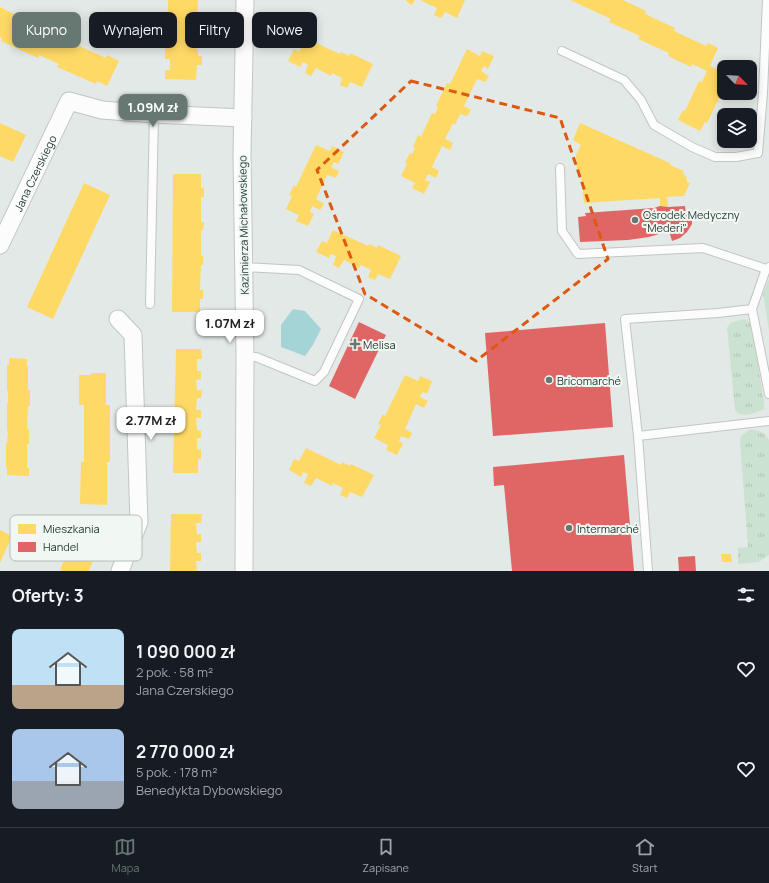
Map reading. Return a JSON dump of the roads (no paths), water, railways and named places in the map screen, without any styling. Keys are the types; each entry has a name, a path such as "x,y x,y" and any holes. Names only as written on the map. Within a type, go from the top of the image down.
{"street":[{"name":"Kazimierza Michałowskiego","path":"244,571 242,154 245,0"},
{"name":"Jana Czerskiego","path":"0,244 69,100 102,110 154,114"},
{"path":"154,114 243,118"},
{"path":"118,319 133,335 139,515"},
{"path":"120,571 124,561"}],"lane":[{"path":"562,50 624,80 641,100 654,125 692,147 715,157 736,157 758,153 763,93 767,0"},
{"path":"150,304 154,114"},
{"path":"560,168 562,231 578,254 703,248 768,268 752,309 769,394"},
{"path":"243,266 299,270 359,299 324,372 315,381 256,358 244,357"},
{"path":"648,571 638,436 625,318 718,313 752,309"},
{"path":"638,436 769,421"}],"water":[{"path":"293,309 305,311 321,329 313,345 305,356 281,347 281,325"}],"place":[{"name":"Ośrodek Medyczny \"Mederi\"","path":"635,220"},
{"name":"Melisa","path":"355,344"},
{"name":"Bricomarché","path":"549,380"},
{"name":"Intermarché","path":"569,528"}]}
